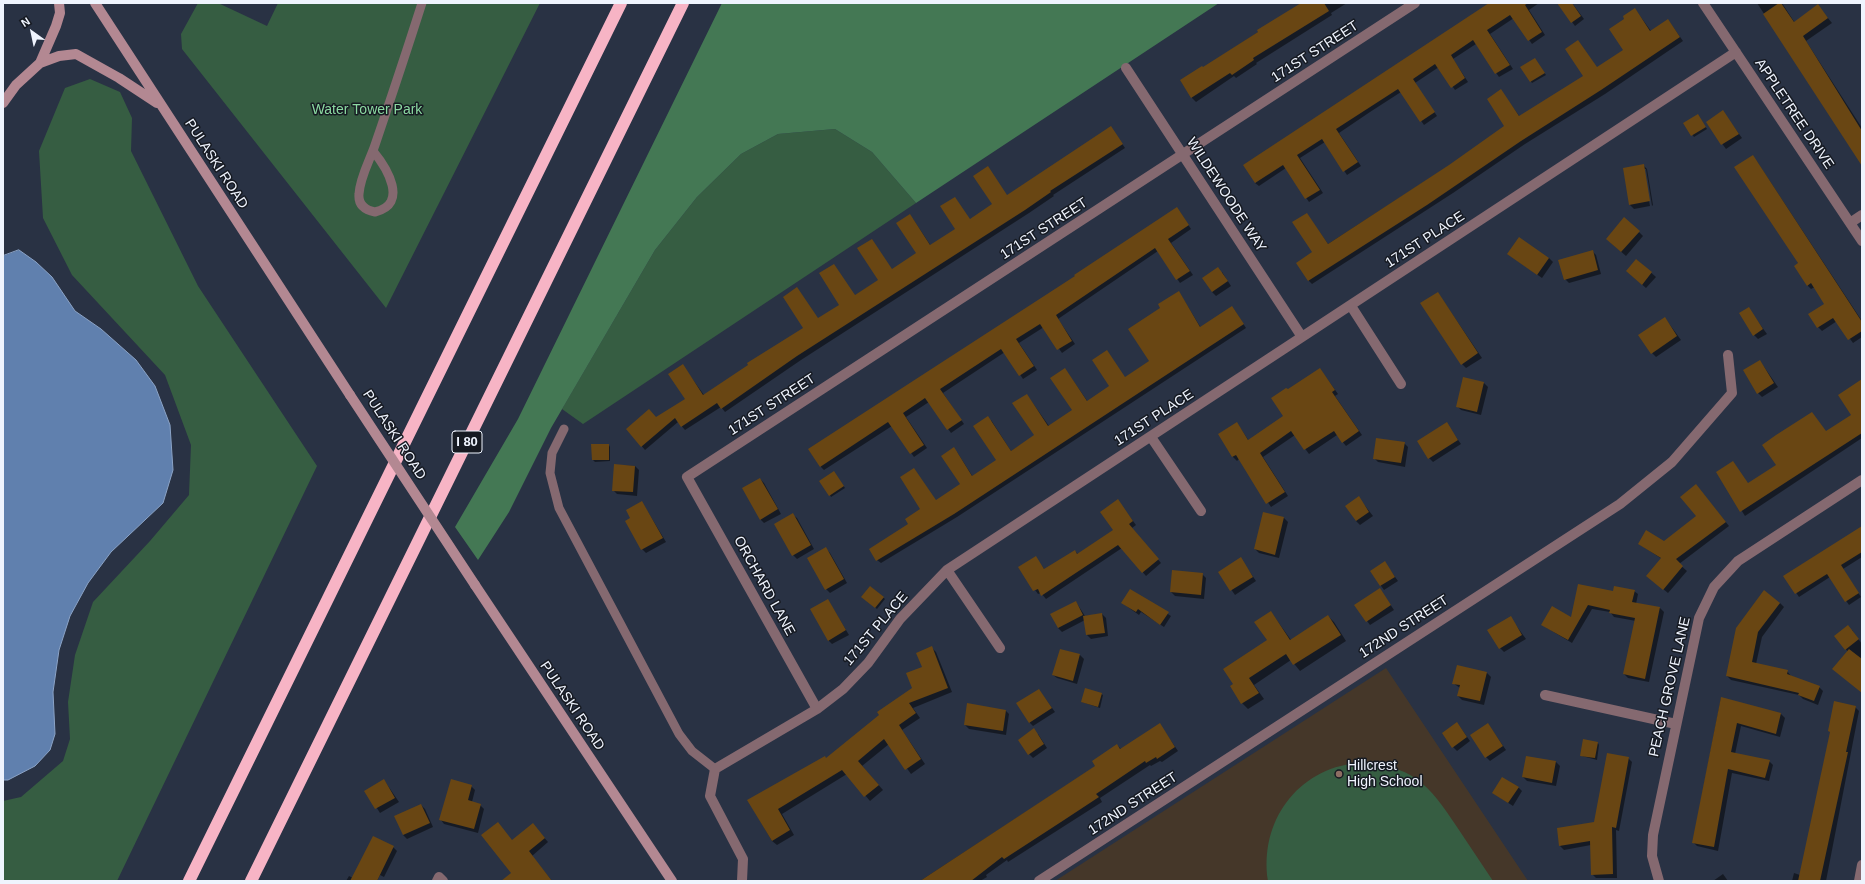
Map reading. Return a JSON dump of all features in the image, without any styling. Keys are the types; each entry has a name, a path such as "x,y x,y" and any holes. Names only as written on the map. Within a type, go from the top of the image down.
{"highway":[{"path":"189,881 621,3"},
{"name":"I 80","path":"251,881 683,3"}],"main road":[{"path":"40,63 56,26 60,13 59,3"},
{"name":"PULASKI ROAD","path":"95,3 350,395 672,881"},
{"path":"3,104 16,84 40,63 60,56 76,54 119,78 161,105"}],"street":[{"name":"171ST STREET","path":"687,477 1415,3"},
{"name":"APPLETREE DRIVE","path":"1703,3 1862,241"},
{"name":"171ST PLACE","path":"715,769 817,709 843,689 868,663 900,619 948,570 1736,52"},
{"name":"WILDEWOODE WAY","path":"1126,68 1302,337"},
{"path":"1850,223 1862,215"},
{"path":"1351,306 1401,384"},
{"name":"172ND STREET","path":"1039,881 1620,504 1672,462 1732,393 1728,355"},
{"path":"1151,437 1201,511"},
{"name":"ORCHARD LANE","path":"687,477 817,709"},
{"name":"PEACH GROVE LANE","path":"1659,881 1652,856 1653,835 1699,618 1714,587 1738,561 1862,480"},
{"path":"948,570 1000,648"},
{"path":"1545,695 1676,724"},
{"path":"715,769 710,796 744,859 742,881"},
{"path":"1859,881 1862,865"}],"lane":[{"path":"373,151 391,181 393,192 388,207 375,212 363,207 360,203 358,195 360,185 373,151 422,3"},
{"path":"564,429 552,453 550,473 559,508 679,734 692,752 715,769"}],"shaded area":[{"name":"Hillcrest High School","path":"1386,668 1528,881 1055,881"}],"green space":[{"name":"Water Tower Park","path":"198,3 218,3 267,26 278,3 540,3 386,308 182,49 181,34"},
{"path":"722,3 1219,3 916,203 872,152 835,129 778,134 741,154 697,197 655,250 551,428 509,512 478,560 455,527 518,419"},
{"path":"90,79 120,92 132,118 131,151 198,286 317,466 117,881 3,881 3,801 21,797 63,761 70,739 68,702 75,655 93,602 150,541 189,495 191,445 165,375 72,275 43,218 39,151 65,88"},
{"path":"835,129 872,152 916,203 583,424 562,409 655,250 697,197 741,154 778,134"},
{"path":"1357,763 1376,764 1391,767 1405,772 1417,779 1437,799 1447,812 1493,881 1268,881 1267,859 1270,839 1276,819 1287,802 1300,787 1317,776 1336,767"}],"water":[{"path":"19,250 36,262 52,277 75,311 101,329 136,360 155,386 170,425 173,470 163,503 111,552 88,583 70,616 59,650 53,692 55,734 50,750 35,766 8,780 3,780 3,256"}],"building":[{"path":"1301,3 1324,3 1329,11 1253,58 1254,60 1232,75 1230,73 1191,98 1180,80 1258,32 1257,30"},
{"path":"1489,3 1528,3 1525,5 1542,32 1528,41 1510,15 1487,30 1510,65 1495,74 1473,40 1451,55 1465,78 1451,88 1435,64 1413,79 1435,112 1420,122 1398,89 1336,129 1358,162 1343,172 1322,139 1297,155 1320,190 1305,199 1283,165 1255,183 1243,165"},
{"path":"1557,3 1572,3 1581,16 1571,23"},
{"path":"1781,3 1794,22 1818,4 1828,18 1803,36 1862,131 1862,166 1763,14"},
{"path":"1635,8 1650,31 1668,19 1680,37 1521,141 1427,205 1308,281 1296,263 1312,252 1292,222 1307,213 1328,244 1449,165 1504,126 1487,99 1501,89 1519,116 1583,76 1565,49 1578,40 1597,67 1623,50 1609,29 1624,19 1623,16"},
{"path":"1535,58 1545,73 1530,82 1520,67"},
{"path":"1723,110 1739,134 1721,145 1706,122"},
{"path":"1698,114 1706,127 1691,136 1683,123"},
{"path":"1111,126 1123,144 1050,191 1051,192 1025,210 797,356 721,409 717,403 681,427 675,418 641,447 626,429 649,409 656,417 685,399 668,374 683,364 703,395 748,365 747,363 803,328 783,297 797,287 818,318 839,305 819,273 834,264 855,295 878,280 857,248 872,239 892,269 916,253 896,223 910,214 930,245 955,229 940,206 955,197 970,219 992,204 973,176 988,166 1007,195"},
{"path":"1753,155 1862,322 1862,331 1848,340 1833,318 1817,328 1808,314 1824,304 1811,283 1807,286 1794,266 1798,263 1734,167"},
{"path":"1644,164 1650,201 1629,205 1623,168"},
{"path":"1177,207 1189,225 1168,239 1190,271 1176,280 1155,248 1056,315 1072,341 1057,350 1040,324 1016,339 1034,366 1019,376 1001,349 940,389 962,420 947,430 925,398 903,413 924,445 910,454 888,422 820,467 808,449 1075,276 1074,275"},
{"path":"1624,217 1640,231 1621,252 1606,239"},
{"path":"1519,237 1549,258 1537,275 1507,254"},
{"path":"1593,250 1598,270 1564,280 1558,260"},
{"path":"1636,259 1652,272 1642,285 1626,271"},
{"path":"1218,267 1228,281 1212,292 1202,278"},
{"path":"1179,291 1200,327 1232,306 1244,324 954,514 876,561 869,549 908,524 905,519 920,509 900,477 914,468 936,500 960,484 941,456 954,447 972,476 996,460 973,426 988,416 1011,451 1034,435 1012,403 1027,394 1048,426 1072,410 1050,378 1065,368 1087,401 1109,386 1092,360 1107,350 1125,377 1149,361 1128,329 1160,308 1158,304"},
{"path":"1438,292 1478,353 1461,365 1420,303"},
{"path":"1749,307 1763,329 1753,336 1739,313"},
{"path":"1665,317 1677,336 1651,354 1638,335"},
{"path":"1760,360 1774,383 1757,394 1743,370"},
{"path":"1320,368 1335,390 1332,392 1359,431 1342,443 1334,431 1304,450 1291,431 1260,453 1285,492 1266,504 1236,455 1232,457 1218,434 1237,422 1248,440 1283,416 1271,398 1286,388 1288,389"},
{"path":"1463,377 1484,382 1477,412 1456,407"},
{"path":"1862,379 1862,433 1740,512 1716,472 1733,461 1748,483 1776,465 1762,445 1776,435 1812,412 1826,431 1851,415 1838,395"},
{"path":"1447,422 1458,440 1428,459 1417,441"},
{"path":"1376,438 1405,442 1401,463 1373,459"},
{"path":"591,444 609,444 609,460 592,460"},
{"path":"614,464 635,466 633,492 612,491"},
{"path":"834,471 844,486 829,496 819,481"},
{"path":"760,478 778,509 760,520 742,488"},
{"path":"1696,484 1726,522 1676,559 1683,566 1663,590 1646,576 1661,558 1638,544 1646,530 1664,541 1696,516 1680,497"},
{"path":"1359,496 1369,512 1356,521 1345,506"},
{"path":"1118,499 1133,521 1129,524 1159,559 1142,573 1118,545 1041,596 1038,589 1033,591 1018,567 1036,556 1044,569 1075,550 1077,554 1113,530 1100,512"},
{"path":"642,501 663,538 641,550 625,521 630,518 626,510"},
{"path":"1263,512 1284,517 1275,555 1254,549"},
{"path":"793,513 811,545 792,556 774,524"},
{"path":"1862,526 1862,552 1841,565 1859,593 1845,602 1827,574 1795,594 1783,576"},
{"path":"826,547 844,579 825,590 807,558"},
{"path":"1241,557 1253,577 1230,591 1218,572"},
{"path":"1385,561 1395,577 1380,586 1370,571"},
{"path":"1172,570 1203,573 1201,595 1170,592"},
{"path":"1578,584 1613,591 1614,586 1635,590 1632,602 1660,607 1645,679 1623,674 1635,618 1609,613 1610,610 1588,605 1568,640 1541,625 1552,606 1571,617"},
{"path":"870,586 884,597 875,608 861,597"},
{"path":"1380,588 1391,605 1366,622 1354,605"},
{"path":"1130,589 1169,612 1160,625 1138,609 1136,612 1121,603"},
{"path":"1764,590 1780,603 1758,632 1752,662 1788,670 1787,674 1820,686 1814,701 1798,695 1799,693 1726,676 1736,628"},
{"path":"828,599 846,630 828,641 810,609"},
{"path":"1076,601 1083,615 1058,628 1050,614"},
{"path":"1271,611 1290,640 1328,615 1341,635 1293,665 1286,654 1249,678 1259,693 1241,704 1230,686 1233,684 1223,669 1267,640 1254,622"},
{"path":"1102,613 1105,633 1086,635 1083,616"},
{"path":"1511,616 1522,635 1499,649 1487,630"},
{"path":"1848,625 1859,639 1845,650 1834,636"},
{"path":"932,646 948,688 909,703 916,713 899,725 921,759 905,770 884,739 858,761 879,785 864,797 842,770 778,809 790,830 772,841 747,800 825,756 826,758 879,715 877,712 912,688 906,673 922,667 916,653"},
{"path":"1060,649 1080,654 1073,681 1052,675"},
{"path":"1849,649 1862,659 1862,693 1832,669"},
{"path":"1457,665 1487,672 1480,701 1457,696 1460,685 1452,684"},
{"path":"1085,688 1102,693 1098,707 1081,702"},
{"path":"1039,689 1052,708 1029,723 1016,703"},
{"path":"1721,697 1781,713 1776,734 1737,723 1731,752 1770,760 1765,778 1728,769 1714,847 1692,843"},
{"path":"1834,701 1856,706 1846,752 1848,752 1820,881 1798,881 1830,732 1828,731"},
{"path":"967,703 1006,710 1003,731 964,725"},
{"path":"1457,722 1467,737 1452,748 1442,733"},
{"path":"1160,723 1175,747 1157,759 1156,757 1146,763 1145,761 1096,794 1099,797 1004,859 1002,857 971,881 920,881 1095,766 1092,761 1117,744 1120,749"},
{"path":"1488,723 1503,746 1485,758 1470,735"},
{"path":"1034,728 1044,744 1028,755 1018,740"},
{"path":"1583,739 1598,742 1595,758 1580,756"},
{"path":"1607,753 1629,757 1616,828 1612,827 1613,874 1591,875 1590,841 1559,846 1557,828 1594,822"},
{"path":"1526,756 1556,761 1552,783 1522,777"},
{"path":"1502,777 1519,787 1508,803 1492,793"},
{"path":"384,779 395,798 375,809 364,791"},
{"path":"451,779 472,785 468,800 481,804 474,829 439,820"},
{"path":"421,804 430,823 403,835 394,816"},
{"path":"498,822 512,840 533,823 545,838 529,851 552,881 501,881 511,873 481,835"},
{"path":"373,836 394,846 377,881 350,881"}],"place":[{"name":"Hillcrest High School","path":"1339,774"}]}
